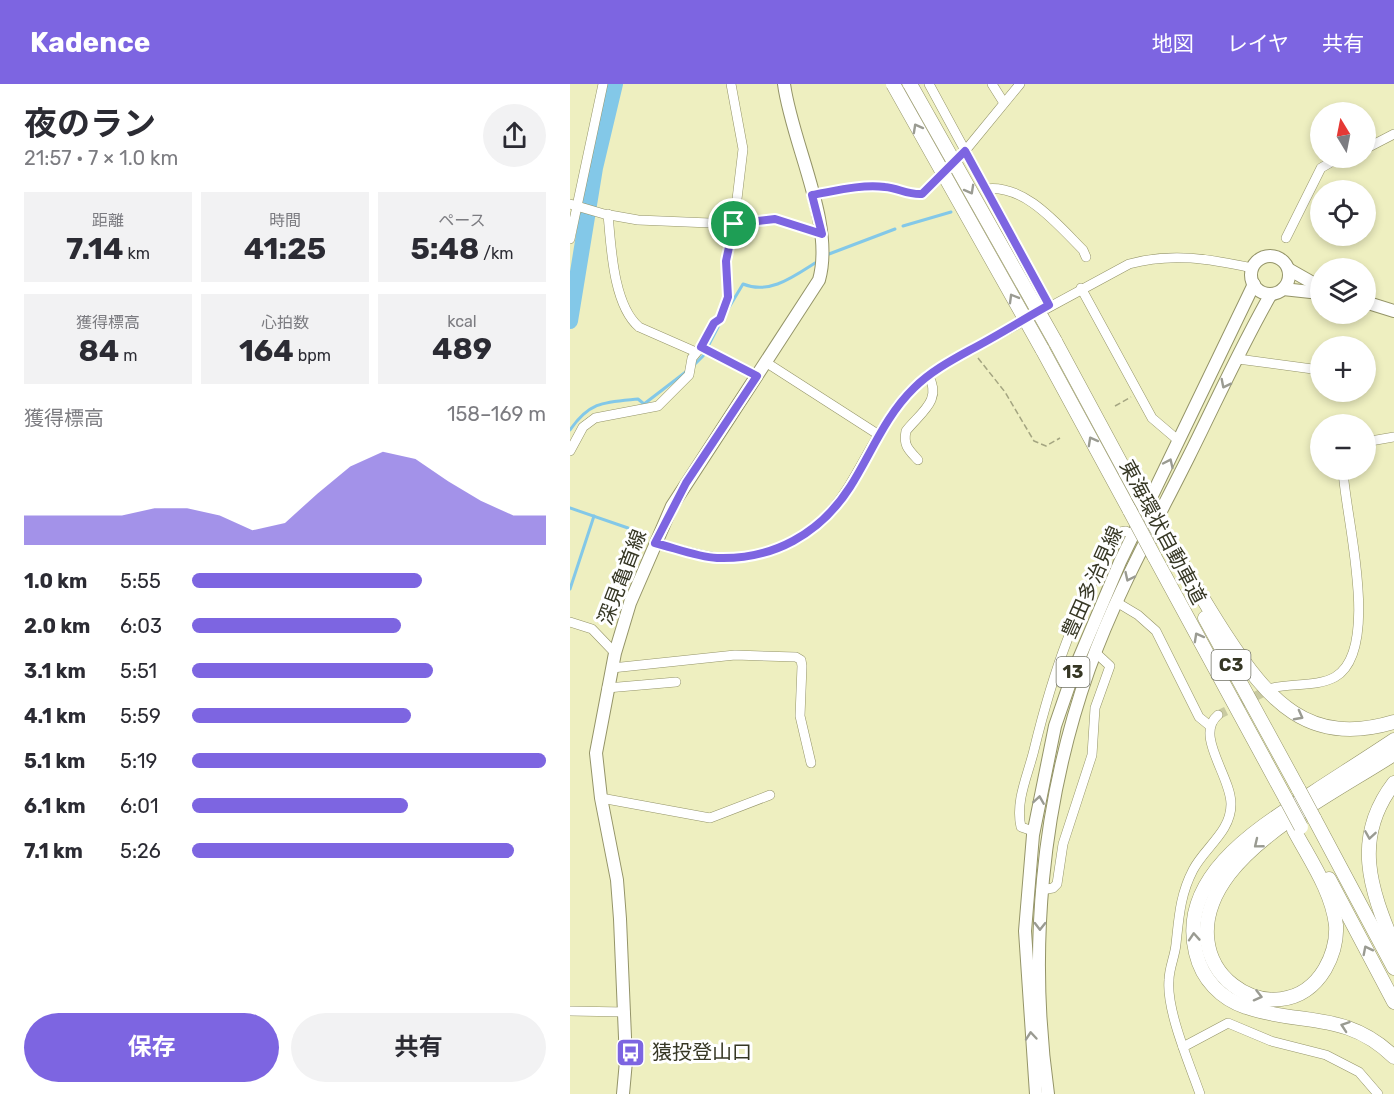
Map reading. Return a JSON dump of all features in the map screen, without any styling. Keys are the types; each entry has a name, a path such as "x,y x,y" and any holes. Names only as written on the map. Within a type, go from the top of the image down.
{"highway":[{"name":"東海環状自動車道","path":"893,84 1042,349 1216,669 1298,829 1394,1002"},
{"name":"東海環状自動車道","path":"910,84 1164,538 1394,968"},
{"path":"1164,538 1237,653 1259,683 1280,705 1303,719 1342,730 1369,728 1394,722"},
{"path":"1394,740 1243,842 1221,865 1205,888 1195,914 1193,936 1200,967 1211,984 1226,998 1258,1011 1318,1019 1346,1026 1370,1038 1394,1057"},
{"path":"1298,829 1328,895 1335,924 1334,950 1322,974 1303,990 1280,998 1256,997 1224,979 1209,952 1206,924 1220,887 1239,862 1262,841 1394,754"},
{"path":"1394,783 1375,815 1368,852 1374,893 1394,946"}],"main road":[{"name":"深見亀首線","path":"623,1094 626,1061 625,1012 617,880 601,798 596,753 615,653 630,603 655,543 686,483 767,363 819,280 823,266 822,234 784,84"},
{"path":"1310,281 1290,270 1285,261 1273,255 1261,258 1252,268 1254,284 1258,290 1271,294 1283,289 1310,292"},
{"path":"1283,289 1289,280 1290,270"},
{"name":"豊田多治見線","path":"1036,1094 1024,950 1034,831 1047,757 1071,679 1094,621 1254,284"},
{"name":"豊田多治見線","path":"1048,1094 1040,977 1041,890 1045,847 1057,776 1077,706 1096,653 1118,603 1271,294"},
{"path":"1376,305 1394,311"}],"street":[{"path":"570,239 574,204 603,84"},
{"path":"570,451 583,427 595,418 658,406 689,375 714,323 720,319 728,297 726,261 734,224 743,150 731,84"},
{"path":"929,84 1049,305"},
{"path":"992,84 1004,103"},
{"path":"812,195 869,187 885,187 913,195 922,194 965,151 1020,84"},
{"path":"1376,143 1394,134"},
{"path":"1286,238 1321,168"},
{"path":"985,189 1009,189 1038,207 1083,250 1086,257"},
{"path":"574,204 606,214 638,220 734,224 775,219 822,234"},
{"path":"606,214 614,273 632,321 639,327 757,376"},
{"path":"655,543 715,558 751,556 797,540 815,528 833,511 850,487 899,404 928,375 1049,305 1129,264 1157,257 1188,256 1252,268"},
{"path":"1081,288 1137,395 1152,418 1179,441"},
{"path":"1238,359 1310,369"},
{"path":"767,363 879,435"},
{"path":"918,460 905,446 904,438 906,431 935,395 935,387 928,375"},
{"path":"1376,440 1394,437"},
{"path":"1272,688 1327,681 1348,667 1355,651 1358,574 1343,480"},
{"path":"1034,831 1021,827 1023,786 1056,667 1083,599 1116,536 1126,531 1134,536"},
{"path":"1118,603 1156,631 1199,717 1210,726"},
{"path":"570,622 592,629 615,653"},
{"path":"1041,890 1053,888 1057,884 1063,844 1092,755 1095,708 1110,666 1096,653"},
{"path":"612,668 735,655 796,657 801,660 802,666 801,716 811,763"},
{"path":"607,688 676,682"},
{"path":"1200,1094 1183,1047 1168,981 1176,945 1176,920 1190,876 1226,827 1231,804 1226,777 1209,740 1210,726 1218,715"},
{"path":"601,798 710,818 770,795"},
{"path":"570,1011 625,1012"},
{"path":"1183,1047 1228,1023 1271,1041 1326,1055 1359,1072 1378,1094"}],"path":[{"path":"970,350 1005,392 1034,441 1046,446 1060,438"},
{"path":"1115,406 1137,395"}],"waterway":[{"path":"570,321 595,168 615,84"},
{"path":"903,226 951,212"},
{"path":"829,254 895,229"},
{"path":"728,309 743,284 753,287 771,286 789,279 815,263"},
{"path":"694,365 703,356 720,323"},
{"path":"570,430 584,413 607,402 638,399 644,404 687,371"},
{"path":"570,508 628,528"},
{"path":"570,589 594,516"}],"tunnel":[{"path":"1218,715 1272,688"}],"place":[{"name":"猿投登山口","path":"631,1052"}],"route":[{"path":"965,151 1049,305 950,361 914,387 889,418 850,487 833,511 815,528 797,540 765,552 751,556 715,558 655,543 672,506 686,483 757,376 701,347 714,323 720,319 728,297 726,261 734,224 775,219 822,234 812,195 869,187 885,187 913,195 922,194 965,151"}]}
